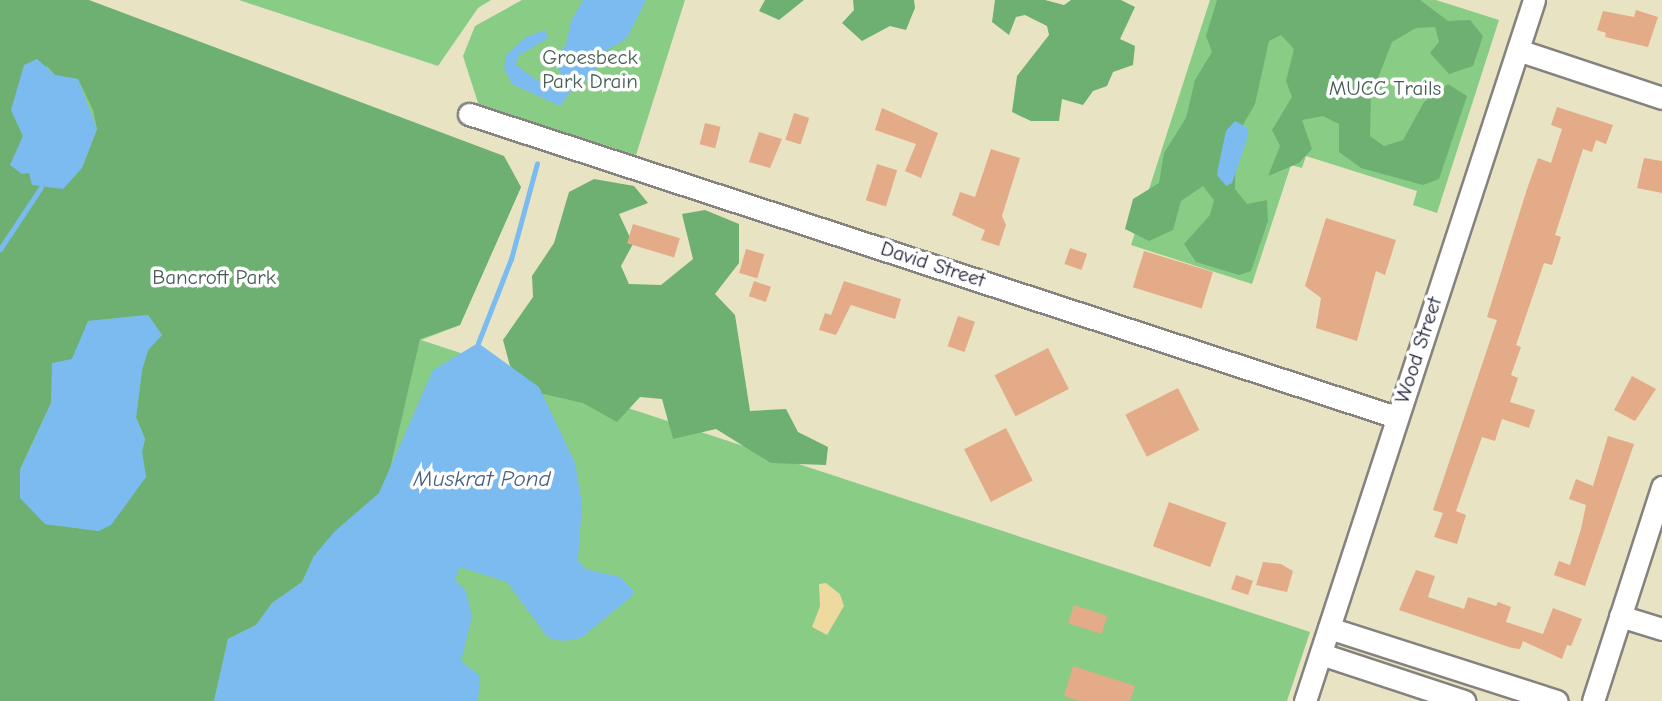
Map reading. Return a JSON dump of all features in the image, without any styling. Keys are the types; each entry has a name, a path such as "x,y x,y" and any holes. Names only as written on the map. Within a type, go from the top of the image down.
{"street":[{"name":"Wood Street","path":"1306,701 1396,417 1534,0"},
{"path":"1518,50 1662,98"},
{"name":"David Street","path":"469,114 1396,417"},
{"path":"1593,701 1662,487"},
{"path":"1620,616 1662,629"},
{"path":"1329,628 1557,701"},
{"path":"1321,654 1465,701"}],"green space":[{"path":"0,0 521,187 460,325 421,340 1310,632 1287,701 0,701"},
{"name":"Bancroft Park","path":"0,0 89,0 504,156 521,187 460,325 420,339 374,538 314,556 302,582 272,603 256,625 228,639 214,701 0,701","holes":["47,66 55,75 78,79 93,110 97,129 82,168 29,172 11,165 23,136 11,110","148,315 162,335 148,350 142,370 136,417 145,439 142,452 146,477 99,531 45,524 20,469 51,403 61,364 72,359 89,321"]},
{"path":"239,0 491,0 478,8 438,66"},
{"name":"Groesbeck Park Drain","path":"522,0 685,0 636,155 479,106 463,56 475,26"},
{"path":"765,0 804,0 779,20 759,11"},
{"path":"853,0 914,0 915,8 906,30 890,26 862,41 842,23 854,10"},
{"path":"995,0 1045,0 1064,5 1071,0 1121,0 1135,7 1120,39 1135,46 1133,65 1113,72 1107,86 1093,91 1083,105 1062,99 1059,121 1031,121 1012,112 1017,76 1049,35 1047,26 1025,15 1016,17 1009,35 992,22"},
{"name":"MUCC Trails","path":"1210,0 1436,0 1499,20 1437,213 1413,205 1417,191 1306,156 1302,168 1291,165 1252,284 1131,245"},
{"name":"MUCC Trails","path":"1217,0 1420,0 1448,21 1470,20 1483,36 1473,66 1449,74 1430,53 1439,42 1435,27 1416,28 1392,42 1371,96 1370,136 1384,146 1403,140 1424,102 1448,84 1467,96 1439,179 1423,185 1361,168 1339,152 1339,124 1323,116 1302,120 1312,149 1299,163 1268,176 1280,146 1272,130 1292,97 1286,81 1294,49 1281,35 1269,41 1255,104 1236,137 1235,189 1247,204 1267,200 1268,221 1251,271 1239,275 1196,262 1184,244 1210,215 1214,200 1203,186 1181,201 1173,230 1149,241 1125,229 1133,199 1159,183 1164,153 1186,118 1195,80 1212,52 1206,36"},
{"path":"594,179 634,186 648,203 619,214 633,244 621,266 629,284 661,285 693,259 682,214 705,210 739,224 739,263 715,294 735,315 750,411 786,409 798,432 828,447 826,465 771,463 716,429 673,439 662,399 640,397 617,422 583,403 535,392 510,366 503,340 533,297 532,276 554,243 569,192"}],"sand":[{"path":"826,583 840,594 844,606 827,635 812,627 820,606 819,584"}],"water":[{"path":"583,0 646,0 627,38 604,52 597,69 586,81 577,83 560,106 512,84 504,69 506,55 526,37 545,30 548,38 518,56 516,65 538,81 555,84 561,74 555,63 556,55 566,45 571,21"},
{"path":"37,59 55,75 78,79 97,129 82,168 63,189 32,185 29,173 22,174 10,165 23,136 11,110 24,65"},
{"path":"1235,121 1248,128 1247,139 1232,183 1226,186 1217,175 1226,131"},
{"path":"148,315 162,335 148,350 142,370 136,417 145,439 142,452 146,477 111,525 99,531 45,524 20,498 20,470 51,403 52,363 72,359 88,321"},
{"name":"Muskrat Pond","path":"478,343 539,387 575,463 582,504 578,560 585,569 620,577 634,591 632,596 581,638 564,641 549,638 507,582 460,567 455,579 466,591 472,617 461,661 480,676 478,701 214,701 228,639 256,625 272,603 302,582 314,556 334,532 379,493 433,370"}],"building":[{"path":"1636,10 1658,17 1648,47 1605,37 1606,33 1597,30 1603,11 1634,17"},
{"path":"1557,107 1613,125 1606,144 1596,140 1592,152 1583,149 1555,235 1561,237 1552,265 1544,263 1516,345 1521,347 1511,375 1518,378 1510,402 1535,410 1529,428 1502,419 1495,441 1482,437 1456,511 1466,515 1457,544 1434,537 1443,513 1433,510 1497,320 1487,317 1527,189 1538,158 1551,163 1562,129 1551,125"},
{"path":"882,108 938,133 921,178 905,171 916,144 875,130"},
{"path":"794,113 809,118 801,145 785,140"},
{"path":"705,123 721,127 715,148 700,144"},
{"path":"759,132 782,139 770,168 749,162"},
{"path":"991,149 1020,158 1002,216 1006,225 999,246 981,240 985,230 952,215 960,192 975,197"},
{"path":"1644,158 1662,161 1662,193 1637,188"},
{"path":"877,164 897,170 886,206 866,200"},
{"path":"1326,218 1396,240 1385,275 1376,271 1357,341 1316,328 1321,298 1305,286"},
{"path":"633,224 680,238 674,257 627,243"},
{"path":"1070,248 1087,254 1081,270 1064,264"},
{"path":"746,249 764,254 757,278 739,273"},
{"path":"1144,251 1213,272 1202,308 1133,287"},
{"path":"754,281 771,287 766,302 749,296"},
{"path":"844,281 901,299 895,319 851,305 836,335 819,330 825,313 831,315"},
{"path":"958,316 975,322 965,352 948,346"},
{"path":"1048,348 1069,389 1015,416 995,375"},
{"path":"1632,376 1656,389 1635,421 1614,410"},
{"path":"1178,388 1199,430 1147,457 1125,415"},
{"path":"1006,428 1033,481 991,502 964,449"},
{"path":"1608,436 1634,444 1585,586 1554,575 1559,561 1570,565 1581,529 1586,505 1569,499 1576,479 1593,486"},
{"path":"1169,502 1226,523 1210,567 1153,546"},
{"path":"1263,562 1281,564 1293,571 1287,592 1256,585"},
{"path":"1416,570 1435,576 1428,597 1464,609 1468,597 1496,606 1498,602 1511,607 1506,622 1543,634 1553,608 1582,619 1571,646 1567,645 1562,659 1523,641 1520,649 1512,648 1399,610"},
{"path":"1236,575 1253,581 1248,595 1231,589"},
{"path":"1074,605 1107,616 1101,634 1068,623"},
{"path":"1073,666 1135,686 1130,701 1080,701 1064,696"}],"waterway":[{"path":"478,343 511,259 537,163"},
{"path":"0,249 41,187"}]}
